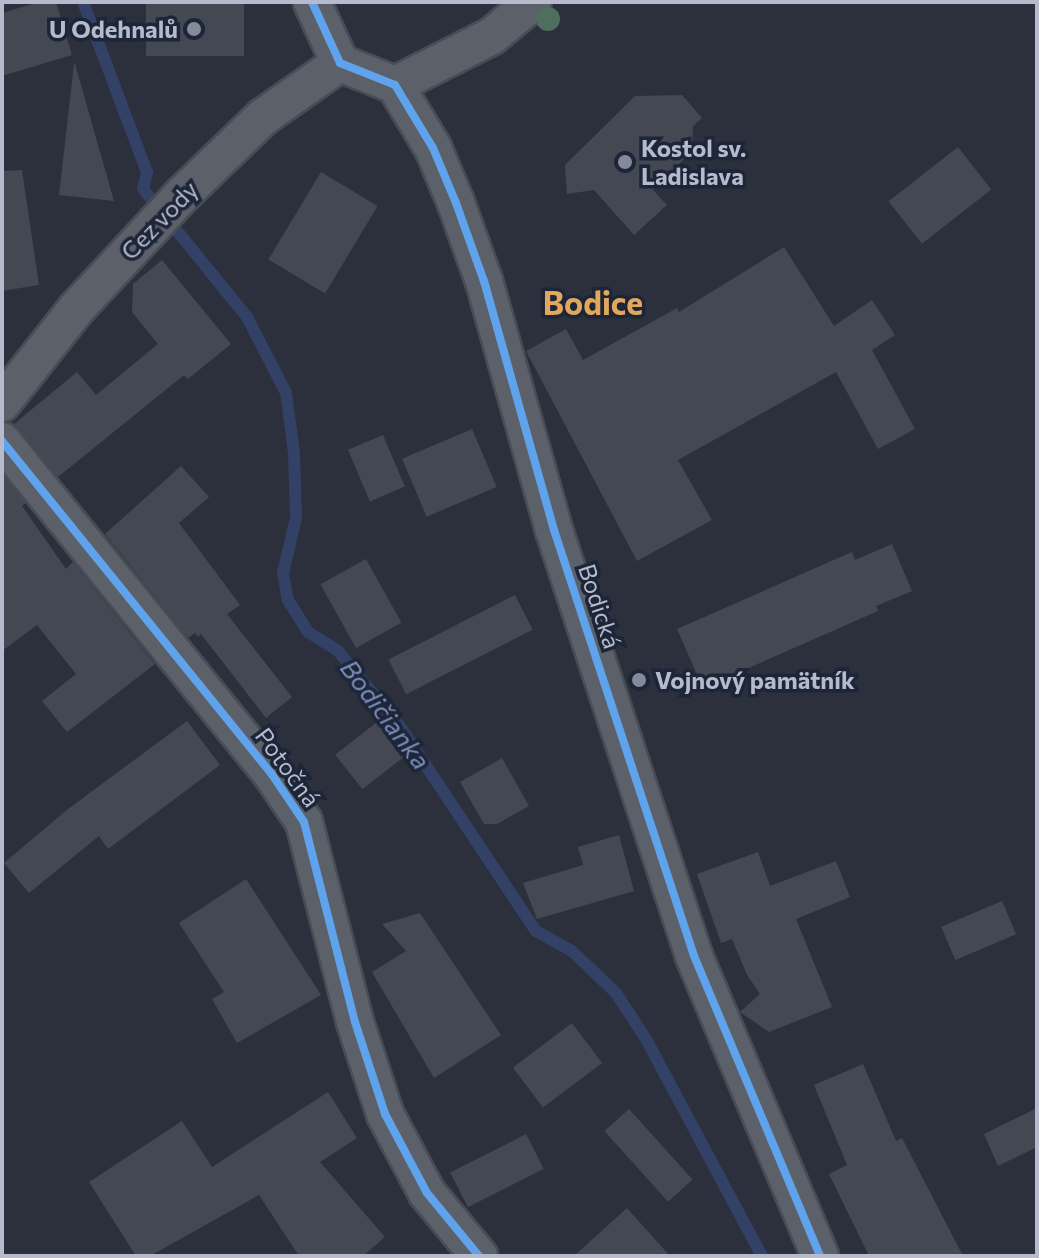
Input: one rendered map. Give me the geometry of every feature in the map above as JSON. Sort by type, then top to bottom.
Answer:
[{"type":"street","points":[[312,2],[340,63],[395,85],[492,36],[533,2]]},
{"type":"street","name":"Cez vody","points":[[2,403],[77,308],[182,195],[263,117],[340,63]]},
{"type":"street","name":"Bodická","points":[[395,85],[433,148],[472,243],[554,530],[694,956],[820,1256]]},
{"type":"street","name":"Potočná","points":[[2,441],[271,773],[304,822],[355,1022],[394,1139],[427,1193],[479,1256]]},
{"type":"building","points":[[39,2],[56,2],[72,55],[2,76],[2,13]]},
{"type":"building","name":"U Odehnalů","points":[[146,2],[244,2],[244,56],[146,56]]},
{"type":"building","points":[[75,64],[114,201],[59,195]]},
{"type":"building","name":"Kostol sv. Ladislava","points":[[682,95],[702,118],[693,126],[692,151],[653,190],[667,205],[634,235],[594,190],[567,194],[565,165],[635,96]]},
{"type":"building","points":[[958,147],[991,190],[922,244],[889,201]]},
{"type":"building","points":[[22,170],[39,285],[2,291],[2,171]]},
{"type":"building","points":[[321,172],[378,206],[325,293],[268,259]]},
{"type":"building","points":[[784,247],[834,326],[872,300],[895,335],[872,350],[915,429],[878,449],[836,372],[678,460],[712,520],[637,561],[526,351],[566,329],[583,360],[677,308],[679,312]]},
{"type":"building","points":[[162,260],[231,344],[188,379],[184,375],[58,477],[14,424],[77,372],[96,395],[158,344],[132,312],[133,284]]},
{"type":"building","points":[[472,429],[497,487],[427,517],[402,459]]},
{"type":"building","points":[[383,435],[405,487],[370,501],[348,450]]},
{"type":"building","points":[[181,466],[209,497],[179,523],[240,605],[227,614],[292,697],[266,718],[201,634],[198,637],[195,633],[188,638],[105,534]]},
{"type":"building","points":[[2,474],[26,503],[22,506],[66,569],[73,562],[155,664],[67,732],[42,701],[76,674],[37,625],[2,651]]},
{"type":"building","points":[[892,544],[912,591],[876,606],[878,611],[703,688],[677,629],[852,552],[855,560]]},
{"type":"building","points":[[366,559],[401,623],[356,648],[321,584]]},
{"type":"building","points":[[515,595],[533,630],[406,694],[388,659]]},
{"type":"building","points":[[187,721],[220,765],[108,849],[99,836],[29,893],[4,863],[68,809]]},
{"type":"building","points":[[377,722],[404,757],[362,789],[335,755]]},
{"type":"building","points":[[502,758],[529,806],[497,824],[484,824],[460,782]]},
{"type":"building","points":[[619,835],[634,891],[537,919],[523,883],[583,865],[578,847]]},
{"type":"building","points":[[758,852],[770,886],[836,861],[850,897],[796,919],[832,1007],[769,1032],[740,1012],[760,994],[747,975],[732,939],[721,943],[697,874]]},
{"type":"building","points":[[246,879],[321,995],[237,1043],[212,999],[224,992],[179,923]]},
{"type":"building","points":[[1002,901],[1016,934],[955,960],[941,927]]},
{"type":"building","points":[[420,913],[501,1035],[434,1078],[372,972],[406,951],[382,924]]},
{"type":"building","points":[[572,1023],[602,1063],[543,1107],[513,1068]]},
{"type":"building","points":[[863,1064],[896,1141],[902,1138],[963,1256],[869,1256],[829,1174],[847,1165],[814,1085]]},
{"type":"building","points":[[328,1092],[357,1138],[320,1162],[385,1237],[363,1256],[299,1256],[259,1195],[150,1256],[136,1256],[89,1182],[182,1121],[212,1167]]},
{"type":"building","points":[[1037,1108],[1037,1147],[998,1166],[984,1134]]},
{"type":"building","points":[[629,1109],[693,1180],[668,1202],[604,1131]]},
{"type":"building","points":[[526,1134],[544,1169],[468,1207],[450,1173]]},
{"type":"building","points":[[627,1208],[670,1256],[574,1256]]},
{"type":"waterway","name":"Bodičianka","points":[[83,2],[147,172],[143,189],[247,317],[286,393],[294,453],[296,518],[283,573],[288,600],[308,632],[338,651],[401,728],[536,931],[572,951],[616,993],[646,1039],[762,1256]]},
{"type":"cycle path","points":[[312,2],[340,63],[395,85],[433,148],[456,203],[484,281],[554,530],[694,956],[820,1256]]},
{"type":"cycle path","points":[[2,441],[271,773],[304,822],[355,1022],[385,1114],[427,1193],[479,1256]]},
{"type":"place","name":"U Odehnalů","points":[[194,29]]},
{"type":"place","name":"Kostol sv. Ladislava","points":[[625,162]]},
{"type":"place","name":"Vojnový pamätník","points":[[639,680]]},
{"type":"district","name":"Bodice","points":[[593,302]]}]
